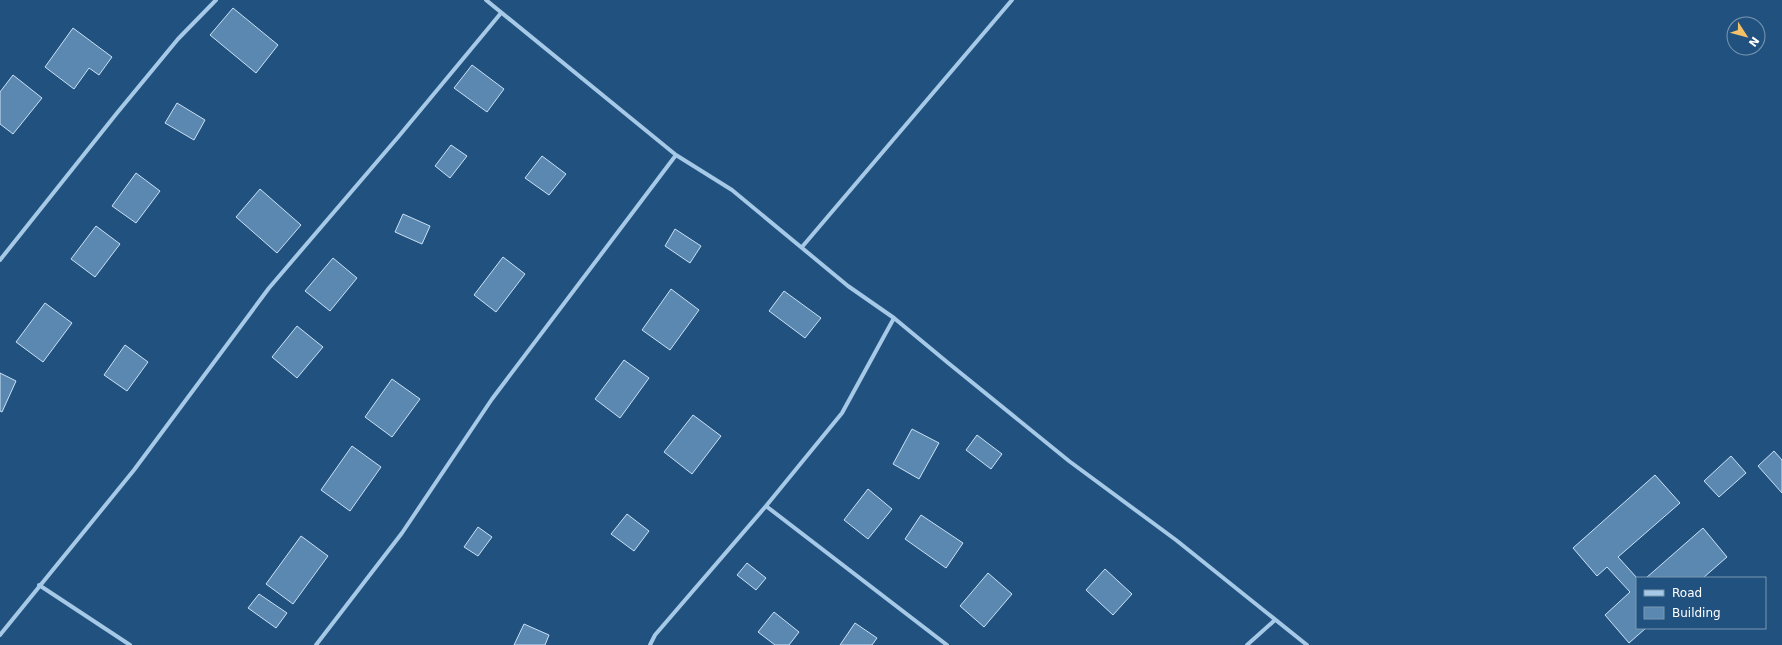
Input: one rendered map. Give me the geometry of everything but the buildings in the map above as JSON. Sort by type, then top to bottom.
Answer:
[{"type":"street","points":[[0,260],[117,112],[178,39],[216,0]]},
{"type":"street","points":[[486,0],[676,155],[732,190],[848,286],[894,318],[1069,461],[1176,540],[1308,645]]},
{"type":"street","points":[[802,247],[1012,0]]},
{"type":"street","points":[[0,635],[39,585],[134,470],[269,288],[399,136],[501,13]]},
{"type":"street","points":[[316,645],[402,533],[492,400],[676,155]]},
{"type":"street","points":[[650,645],[655,635],[766,506],[842,413],[894,318]]},
{"type":"street","points":[[766,506],[947,645]]},
{"type":"street","points":[[39,585],[130,645]]},
{"type":"street","points":[[1247,645],[1275,620]]}]
